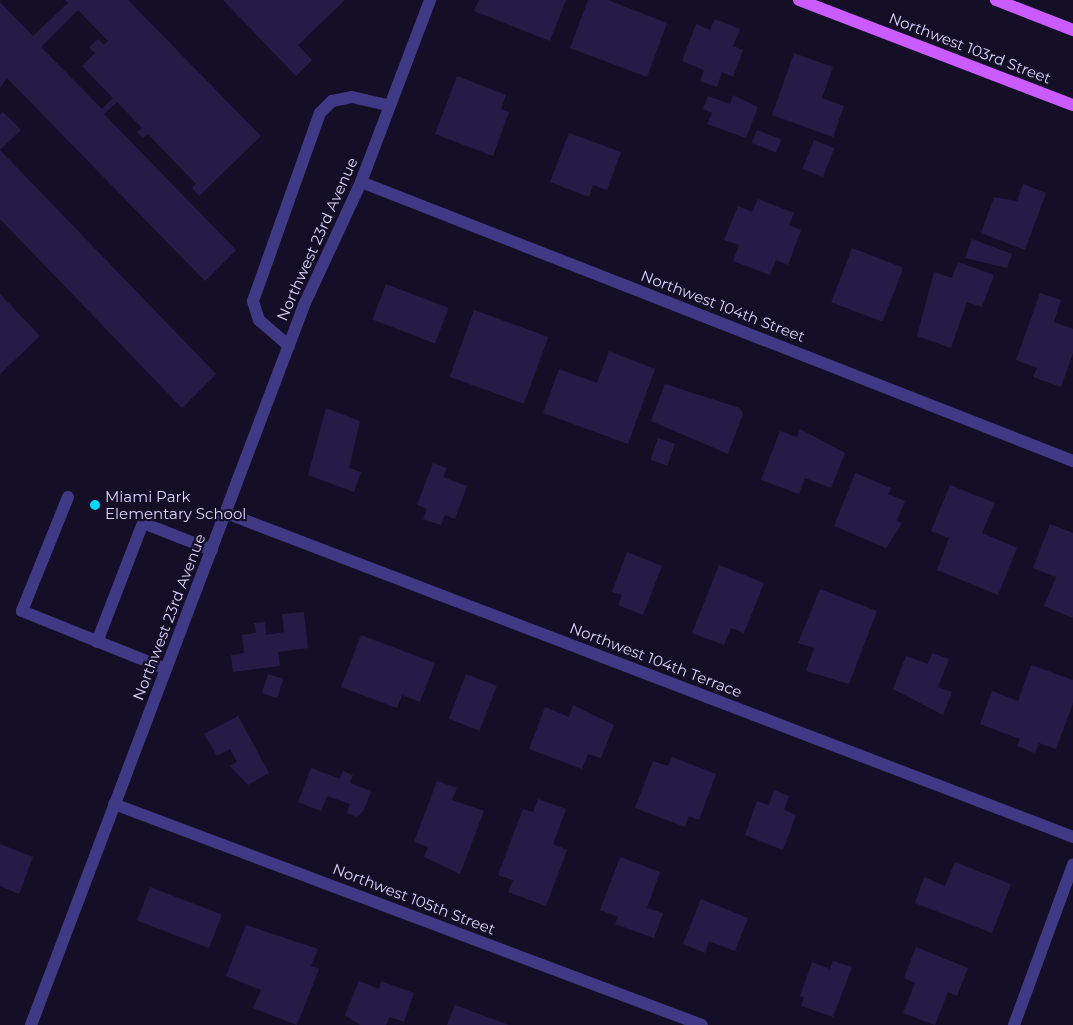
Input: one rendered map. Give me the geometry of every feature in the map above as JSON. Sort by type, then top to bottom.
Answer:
[{"type":"main road","name":"Northwest 103rd Street","points":[[799,0],[1073,105]]},
{"type":"main road","points":[[996,0],[1073,30]]},
{"type":"street","name":"Northwest 23rd Avenue","points":[[31,1025],[289,346],[361,182],[430,0]]},
{"type":"street","points":[[289,346],[259,320],[253,302],[320,113],[332,101],[352,97],[390,106]]},
{"type":"street","name":"Northwest 104th Street","points":[[361,182],[1073,461]]},
{"type":"street","points":[[68,497],[22,612],[166,669]]},
{"type":"street","name":"Northwest 104th Terrace","points":[[226,513],[1073,837]]},
{"type":"street","points":[[97,642],[143,523],[212,550]]},
{"type":"street","name":"Northwest 105th Street","points":[[114,804],[702,1025]]},
{"type":"street","points":[[1014,1025],[1073,865]]},
{"type":"building","points":[[65,0],[128,0],[261,136],[199,196],[192,188],[196,184],[148,134],[143,138],[137,132],[142,128],[117,102],[104,114],[236,250],[205,281],[7,78],[0,88],[0,2],[33,36],[68,3]],"holes":[[[78,10],[108,41],[104,45],[98,39],[89,47],[95,53],[82,66],[113,98],[102,109],[41,47]]]},
{"type":"building","points":[[223,0],[345,0],[298,45],[312,60],[296,76]]},
{"type":"building","points":[[479,0],[566,0],[550,41],[474,11]]},
{"type":"building","points":[[588,0],[608,0],[667,23],[647,77],[570,48]]},
{"type":"building","points":[[715,19],[740,29],[733,46],[743,50],[733,77],[722,72],[717,87],[700,81],[704,70],[682,61],[696,24],[710,30]]},
{"type":"building","points":[[794,53],[833,67],[822,98],[844,106],[833,137],[772,115]]},
{"type":"building","points":[[457,76],[506,95],[501,109],[509,112],[493,156],[435,134]]},
{"type":"building","points":[[733,95],[758,107],[746,138],[707,124],[712,113],[703,109],[708,96],[730,104]]},
{"type":"building","points":[[3,112],[21,130],[0,150],[0,115]]},
{"type":"building","points":[[757,130],[781,139],[776,152],[752,143]]},
{"type":"building","points":[[569,133],[621,152],[607,190],[593,185],[589,197],[550,182]]},
{"type":"building","points":[[814,140],[834,148],[823,177],[802,169]]},
{"type":"building","points":[[0,150],[216,374],[182,408],[0,219]]},
{"type":"building","points":[[1023,184],[1046,193],[1025,250],[981,233],[994,197],[1017,201]]},
{"type":"building","points":[[758,199],[794,213],[789,225],[801,230],[788,265],[776,260],[770,275],[733,261],[739,245],[724,240],[738,206],[752,212]]},
{"type":"building","points":[[972,239],[1012,254],[1007,268],[965,258]]},
{"type":"building","points":[[852,248],[903,268],[883,322],[831,302]]},
{"type":"building","points":[[958,262],[994,275],[982,307],[967,302],[951,348],[917,336],[934,272],[952,278]]},
{"type":"building","points":[[386,284],[449,308],[435,343],[372,319]]},
{"type":"building","points":[[1040,293],[1061,300],[1054,322],[1073,329],[1073,353],[1061,387],[1033,377],[1037,368],[1016,360]]},
{"type":"building","points":[[0,294],[40,336],[0,374]]},
{"type":"building","points":[[474,310],[548,337],[524,404],[450,377]]},
{"type":"building","points":[[609,351],[655,369],[628,444],[543,413],[559,369],[597,383]]},
{"type":"building","points":[[665,384],[740,408],[743,414],[728,454],[651,421]]},
{"type":"building","points":[[326,408],[360,421],[349,468],[361,472],[354,492],[308,475]]},
{"type":"building","points":[[800,429],[845,453],[831,488],[805,478],[799,494],[761,480],[780,431],[797,437]]},
{"type":"building","points":[[658,438],[675,444],[668,466],[651,460]]},
{"type":"building","points":[[433,463],[447,468],[443,477],[467,486],[455,519],[445,515],[441,525],[423,519],[427,509],[417,505]]},
{"type":"building","points":[[855,473],[891,488],[888,494],[905,501],[897,521],[902,523],[886,548],[834,526]]},
{"type":"building","points":[[950,485],[995,503],[982,533],[1017,548],[998,595],[937,570],[949,538],[931,531]]},
{"type":"building","points":[[1050,524],[1073,533],[1073,618],[1044,606],[1056,577],[1033,568]]},
{"type":"building","points":[[627,552],[662,566],[643,615],[618,605],[622,595],[612,592]]},
{"type":"building","points":[[719,565],[764,583],[744,633],[731,628],[724,645],[692,633]]},
{"type":"building","points":[[820,589],[877,611],[849,684],[806,671],[814,648],[798,643]]},
{"type":"building","points":[[304,612],[308,648],[278,652],[280,666],[233,672],[231,655],[244,653],[242,635],[256,633],[254,623],[265,622],[266,635],[284,632],[282,614]]},
{"type":"building","points":[[361,635],[435,663],[420,702],[402,695],[397,708],[341,687]]},
{"type":"building","points":[[932,653],[949,659],[938,687],[952,692],[943,715],[893,689],[906,656],[928,664]]},
{"type":"building","points":[[1031,665],[1073,680],[1073,703],[1056,749],[1039,743],[1035,753],[1017,746],[1020,739],[980,724],[992,691],[1018,701]]},
{"type":"building","points":[[268,674],[283,679],[277,698],[262,693]]},
{"type":"building","points":[[466,674],[497,686],[480,731],[449,719]]},
{"type":"building","points":[[573,705],[614,725],[601,758],[588,754],[582,769],[529,749],[545,707],[569,717]]},
{"type":"building","points":[[238,716],[269,773],[248,785],[230,766],[237,762],[230,749],[217,756],[204,734]]},
{"type":"building","points":[[672,757],[716,774],[699,820],[689,816],[685,827],[635,808],[653,761],[668,766]]},
{"type":"building","points":[[311,768],[340,779],[343,771],[353,775],[350,783],[371,791],[364,810],[357,817],[347,813],[350,804],[327,796],[321,811],[298,802]]},
{"type":"building","points":[[437,781],[457,788],[452,800],[484,811],[460,874],[424,857],[428,847],[414,842]]},
{"type":"building","points":[[774,790],[789,796],[784,810],[796,815],[783,850],[745,835],[757,801],[769,805]]},
{"type":"building","points":[[538,799],[566,809],[553,844],[567,850],[546,906],[508,892],[513,880],[498,875],[523,809],[533,812]]},
{"type":"building","points":[[0,844],[33,857],[19,894],[0,886]]},
{"type":"building","points":[[620,857],[660,872],[647,908],[663,913],[654,938],[615,924],[618,917],[600,910]]},
{"type":"building","points":[[955,862],[1011,884],[992,933],[915,903],[924,877],[945,886]]},
{"type":"building","points":[[150,887],[222,915],[209,948],[137,921]]},
{"type":"building","points":[[701,899],[748,918],[735,951],[709,941],[705,953],[683,944]]},
{"type":"building","points":[[246,925],[318,949],[311,966],[319,969],[297,1025],[253,1008],[261,990],[226,976]]},
{"type":"building","points":[[916,947],[968,968],[957,996],[948,992],[935,1025],[903,1013],[915,983],[904,978]]},
{"type":"building","points":[[833,961],[852,967],[833,1017],[801,1006],[804,997],[800,996],[812,962],[830,969]]},
{"type":"building","points":[[359,981],[379,989],[381,981],[414,993],[404,1022],[390,1017],[386,1025],[360,1025],[345,1015]]},
{"type":"building","points":[[455,1005],[509,1025],[447,1025]]},
{"type":"place","name":"Miami Park Elementary School","points":[[95,505]]}]
